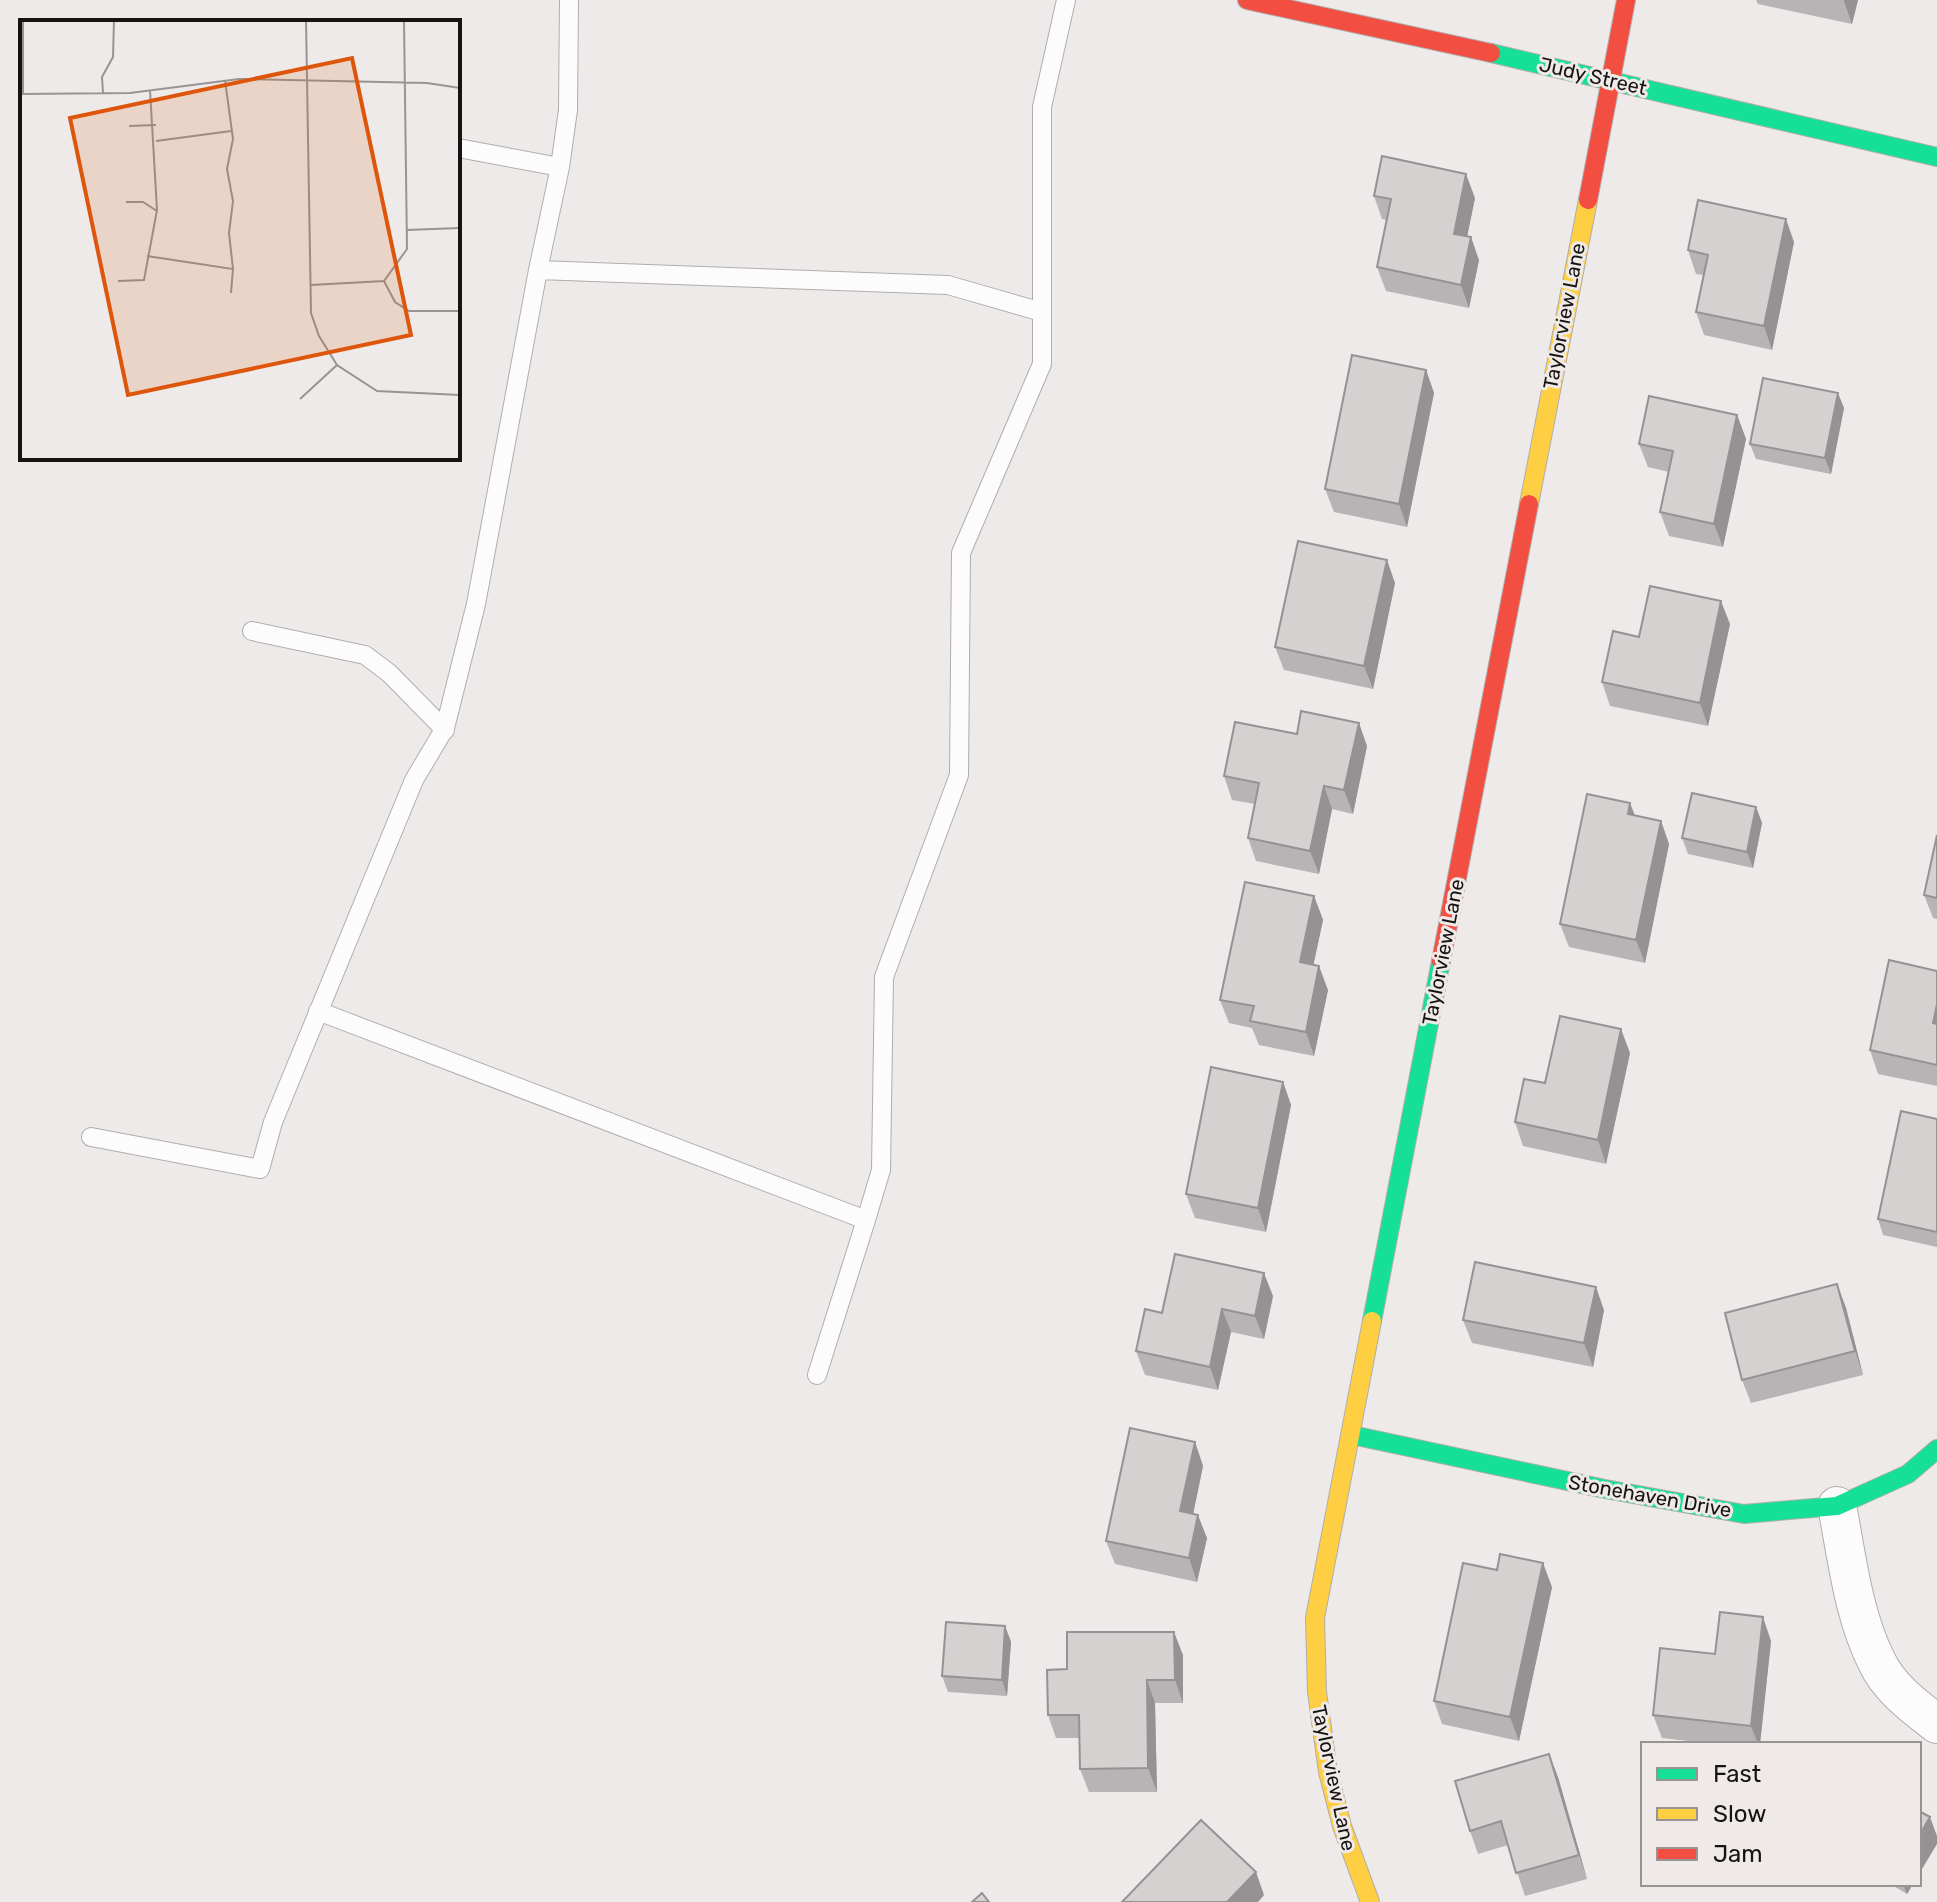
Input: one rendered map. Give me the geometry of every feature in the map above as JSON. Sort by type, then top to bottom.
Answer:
[{"type":"street","name":"Judy Street","points":[[1247,0],[1611,79],[1937,157]]},
{"type":"street","name":"Taylorview Lane","points":[[1370,1902],[1351,1859],[1330,1781],[1317,1694],[1315,1618],[1626,0]]},
{"type":"street","name":"Stonehaven Drive","points":[[1352,1435],[1605,1489],[1744,1514],[1837,1506],[1908,1474],[1937,1449]]},
{"type":"street","points":[[1837,1506],[1860,1617],[1877,1664],[1904,1698],[1937,1724]]},
{"type":"lane","points":[[91,1137],[260,1169],[273,1122],[414,780],[445,730],[476,604],[560,167],[568,110],[569,0]]},
{"type":"lane","points":[[817,1375],[881,1170],[884,977],[959,775],[961,553],[1042,364],[1042,107],[1066,0]]},
{"type":"lane","points":[[460,148],[560,167]]},
{"type":"lane","points":[[538,270],[948,285],[1042,312]]},
{"type":"lane","points":[[252,631],[365,655],[389,673],[445,730]]},
{"type":"lane","points":[[318,1011],[866,1220]]},
{"type":"building","points":[[1382,156],[1466,174],[1454,234],[1471,237],[1461,285],[1377,267],[1391,199],[1374,196]]},
{"type":"building","points":[[1698,200],[1786,219],[1764,326],[1696,312],[1708,255],[1688,250]]},
{"type":"building","points":[[1352,355],[1426,370],[1399,504],[1325,489]]},
{"type":"building","points":[[1763,378],[1838,393],[1825,458],[1750,444]]},
{"type":"building","points":[[1649,396],[1737,415],[1714,524],[1660,512],[1673,451],[1639,444]]},
{"type":"building","points":[[1298,541],[1387,560],[1364,666],[1275,647]]},
{"type":"building","points":[[1650,586],[1721,601],[1700,703],[1602,682],[1613,631],[1639,637]]},
{"type":"building","points":[[1301,711],[1359,723],[1344,790],[1324,786],[1310,851],[1248,838],[1259,783],[1224,776],[1235,722],[1297,734]]},
{"type":"building","points":[[1692,793],[1756,807],[1747,852],[1682,838]]},
{"type":"building","points":[[1587,794],[1630,803],[1628,814],[1661,821],[1636,940],[1560,924]]},
{"type":"building","points":[[1937,835],[1937,898],[1924,895]]},
{"type":"building","points":[[1245,882],[1314,896],[1300,962],[1319,966],[1306,1032],[1250,1021],[1254,1006],[1220,1000]]},
{"type":"building","points":[[1889,960],[1937,971],[1937,1004],[1933,1023],[1937,1024],[1937,1065],[1870,1050]]},
{"type":"building","points":[[1560,1016],[1621,1029],[1598,1140],[1515,1122],[1524,1079],[1545,1083]]},
{"type":"building","points":[[1211,1067],[1283,1082],[1258,1208],[1186,1194]]},
{"type":"building","points":[[1901,1111],[1937,1119],[1937,1232],[1878,1219]]},
{"type":"building","points":[[1175,1254],[1264,1273],[1255,1316],[1222,1309],[1210,1367],[1136,1351],[1145,1309],[1162,1313]]},
{"type":"building","points":[[1475,1262],[1596,1287],[1584,1343],[1463,1320]]},
{"type":"building","points":[[1837,1284],[1855,1351],[1742,1380],[1725,1313]]},
{"type":"building","points":[[1130,1428],[1195,1442],[1180,1511],[1198,1515],[1189,1558],[1106,1541]]},
{"type":"building","points":[[1500,1554],[1543,1563],[1510,1717],[1434,1701],[1463,1563],[1497,1570]]},
{"type":"building","points":[[1720,1612],[1763,1617],[1751,1726],[1653,1715],[1660,1648],[1715,1654]]},
{"type":"building","points":[[946,1622],[1005,1626],[1002,1680],[942,1676]]},
{"type":"building","points":[[1067,1632],[1174,1632],[1175,1680],[1147,1680],[1148,1768],[1080,1769],[1079,1715],[1048,1715],[1047,1670],[1067,1669]]},
{"type":"building","points":[[1549,1754],[1579,1855],[1516,1873],[1501,1821],[1470,1831],[1455,1781]]},
{"type":"building","points":[[1921,1812],[1930,1817],[1921,1833]]},
{"type":"building","points":[[1201,1820],[1256,1872],[1227,1902],[1122,1902]]},
{"type":"building","points":[[982,1893],[989,1902],[972,1902]]},
{"type":"traffic: fast","points":[[1491,53],[1937,157]]},
{"type":"traffic: fast","points":[[1372,1321],[1441,961]]},
{"type":"traffic: fast","points":[[1352,1435],[1605,1489],[1744,1514],[1837,1506],[1908,1474],[1937,1449]]},
{"type":"traffic: slow","points":[[1529,504],[1588,200]]},
{"type":"traffic: slow","points":[[1370,1902],[1342,1826],[1328,1772],[1317,1692],[1315,1618],[1372,1321]]},
{"type":"traffic: jam","points":[[1247,0],[1491,53]]},
{"type":"traffic: jam","points":[[1588,200],[1626,0]]},
{"type":"traffic: jam","points":[[1441,961],[1529,504]]}]
